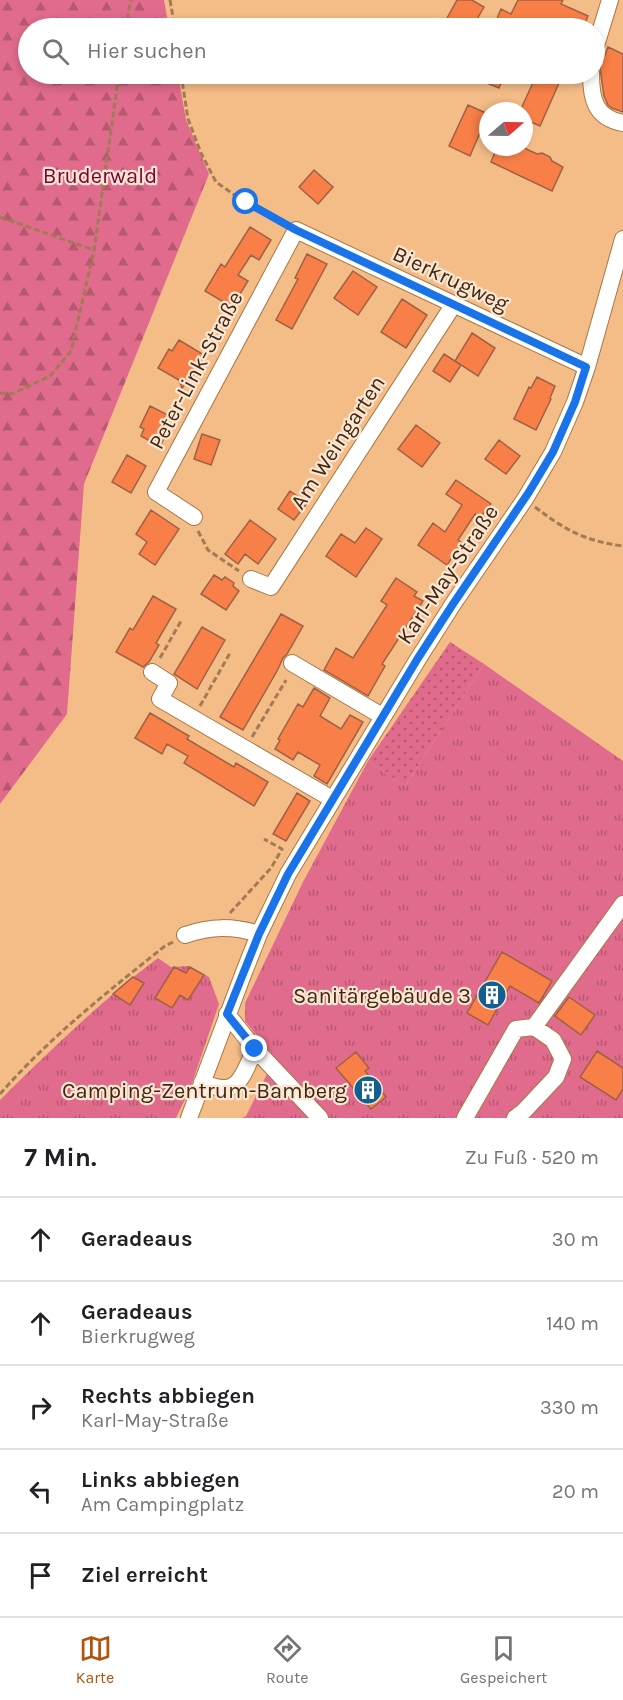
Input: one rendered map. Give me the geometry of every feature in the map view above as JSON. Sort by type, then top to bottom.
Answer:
[{"type":"street","points":[[604,18],[609,0]]},
{"type":"street","points":[[591,84],[594,103],[600,113],[613,121],[623,123]]},
{"type":"street","name":"Bierkrugweg","points":[[296,230],[586,367]]},
{"type":"street","name":"Peter-Link-Straße","points":[[194,517],[156,492],[296,230]]},
{"type":"street","name":"Karl-May-Straße","points":[[189,1118],[259,934],[288,874],[382,716],[453,604],[525,499],[553,452],[575,402],[623,239]]},
{"type":"street","name":"Am Weingarten","points":[[250,579],[271,587],[454,304]]},
{"type":"street","points":[[292,663],[382,716]]},
{"type":"street","points":[[152,672],[169,683],[160,699],[332,800]]},
{"type":"street","points":[[534,1027],[623,904]]},
{"type":"street","points":[[185,935],[224,927],[242,928],[259,934]]},
{"type":"street","points":[[227,1014],[255,1049],[320,1118]]},
{"type":"street","points":[[465,1118],[516,1029],[534,1027],[553,1040],[563,1059],[556,1077],[515,1118]]},
{"type":"street","points":[[202,1082],[218,1089],[232,1088],[240,1080],[255,1049]]},
{"type":"path","points":[[127,18],[131,0]]},
{"type":"path","points":[[171,0],[174,18]]},
{"type":"path","points":[[0,393],[12,394],[51,376],[71,351],[94,250],[118,84]]},
{"type":"path","points":[[183,84],[188,119],[201,153],[216,182],[296,230]]},
{"type":"path","points":[[0,217],[94,250]]},
{"type":"path","points":[[525,499],[573,534],[597,542],[623,546]]},
{"type":"path","points":[[194,517],[198,532],[208,550],[250,579]]},
{"type":"path","points":[[152,672],[181,621]]},
{"type":"path","points":[[193,718],[231,653]]},
{"type":"path","points":[[245,749],[286,680]]},
{"type":"path","points":[[224,927],[228,916],[270,868],[282,849],[264,839]]},
{"type":"path","points":[[0,1094],[65,1029],[104,995],[165,946],[185,935]]},
{"type":"green space","name":"Bruderwald","points":[[0,0],[164,0],[167,18],[18,18],[18,84],[180,84],[186,120],[209,174],[84,484],[67,714],[0,804]]},
{"type":"green space","points":[[450,642],[484,664],[405,786],[368,761]]},
{"type":"green space","points":[[484,664],[623,761],[623,1118],[242,1118],[246,1116],[275,1058],[245,1021],[245,1003],[303,882],[368,761],[405,786]]},
{"type":"green space","points":[[158,958],[171,967],[189,966],[209,977],[219,1004],[190,1089],[176,1118],[0,1118],[0,1100],[83,1020]]},
{"type":"building","points":[[457,0],[472,0],[484,7],[478,18],[447,18]]},
{"type":"building","points":[[518,0],[563,0],[561,4],[588,16],[587,18],[497,18],[501,9],[511,14]]},
{"type":"building","points":[[608,47],[623,54],[623,112],[608,105],[604,96],[602,84],[605,84],[605,55]]},
{"type":"building","points":[[489,84],[501,84],[499,88]]},
{"type":"building","points":[[532,84],[559,84],[540,126],[533,123],[533,102],[524,102]]},
{"type":"building","points":[[468,105],[479,110],[479,135],[470,156],[449,146]]},
{"type":"building","points":[[533,152],[542,153],[563,167],[552,191],[491,162],[493,156],[533,156]]},
{"type":"building","points":[[314,170],[333,187],[318,204],[299,187]]},
{"type":"building","points":[[250,227],[271,240],[259,260],[251,255],[238,275],[248,281],[232,307],[205,291],[221,264],[225,267]]},
{"type":"building","points":[[307,254],[327,264],[292,329],[276,320],[298,279],[295,278]]},
{"type":"building","points":[[353,271],[377,287],[358,315],[334,298]]},
{"type":"building","points":[[402,299],[427,315],[406,348],[381,332]]},
{"type":"building","points":[[472,333],[495,348],[478,376],[455,361]]},
{"type":"building","points":[[179,340],[204,355],[197,371],[182,388],[179,380],[158,368],[169,349],[172,351]]},
{"type":"building","points":[[444,354],[461,365],[450,382],[433,371]]},
{"type":"building","points":[[537,377],[555,386],[536,430],[514,419],[529,387],[531,388]]},
{"type":"building","points":[[150,406],[170,416],[167,424],[170,425],[160,447],[141,436],[144,429],[140,427]]},
{"type":"building","points":[[416,425],[440,443],[422,467],[398,449]]},
{"type":"building","points":[[202,434],[220,440],[211,465],[194,459]]},
{"type":"building","points":[[499,440],[520,456],[506,474],[485,459]]},
{"type":"building","points":[[127,455],[146,466],[131,493],[112,482]]},
{"type":"building","points":[[456,480],[491,504],[480,518],[475,514],[458,540],[462,543],[447,565],[418,545],[433,523],[445,532],[462,505],[446,494]]},
{"type":"building","points":[[290,491],[307,503],[294,520],[278,509]]},
{"type":"building","points":[[151,510],[179,529],[155,565],[139,554],[147,542],[136,534]]},
{"type":"building","points":[[250,520],[276,539],[258,564],[245,554],[238,564],[225,554]]},
{"type":"building","points":[[366,528],[382,539],[356,577],[326,556],[341,534],[355,543]]},
{"type":"building","points":[[214,575],[222,580],[225,577],[234,583],[233,586],[239,591],[226,610],[201,594]]},
{"type":"building","points":[[396,578],[417,592],[414,596],[423,601],[382,664],[385,666],[368,696],[324,670],[336,648],[353,658],[387,605],[381,601]]},
{"type":"building","points":[[153,596],[176,609],[156,643],[159,645],[149,662],[143,667],[116,652],[130,628],[133,630]]},
{"type":"building","points":[[281,614],[303,626],[243,730],[220,717]]},
{"type":"building","points":[[202,627],[225,640],[197,689],[174,674]]},
{"type":"building","points":[[314,688],[330,698],[320,716],[341,729],[350,715],[363,722],[327,784],[314,776],[320,765],[298,752],[293,760],[275,749],[280,740],[278,739],[298,704],[303,707]]},
{"type":"building","points":[[150,713],[189,736],[187,739],[234,767],[236,763],[268,782],[254,806],[184,763],[188,756],[167,744],[162,754],[135,738]]},
{"type":"building","points":[[297,793],[310,801],[286,841],[273,834]]},
{"type":"building","name":"Sanitärgebäude 3","points":[[502,952],[552,981],[539,1003],[510,986],[488,1025],[467,1013]]},
{"type":"building","points":[[174,967],[186,973],[190,967],[204,975],[188,1000],[180,995],[172,1008],[155,998]]},
{"type":"building","points":[[133,977],[144,983],[130,1005],[113,994]]},
{"type":"building","points":[[569,997],[595,1015],[581,1035],[555,1016]]},
{"type":"building","points":[[597,1051],[623,1068],[623,1089],[616,1100],[580,1077]]},
{"type":"building","points":[[356,1052],[369,1068],[365,1071],[386,1097],[371,1109],[336,1068]]},
{"type":"place","name":"Sanitärgebäude 3","points":[[492,995]]},
{"type":"place","name":"Camping-Zentrum-Bamberg","points":[[368,1090]]},
{"type":"route","points":[[246,202],[296,230],[586,367],[575,402],[553,452],[529,492],[418,658],[288,874],[259,934],[227,1014],[255,1049]]}]
